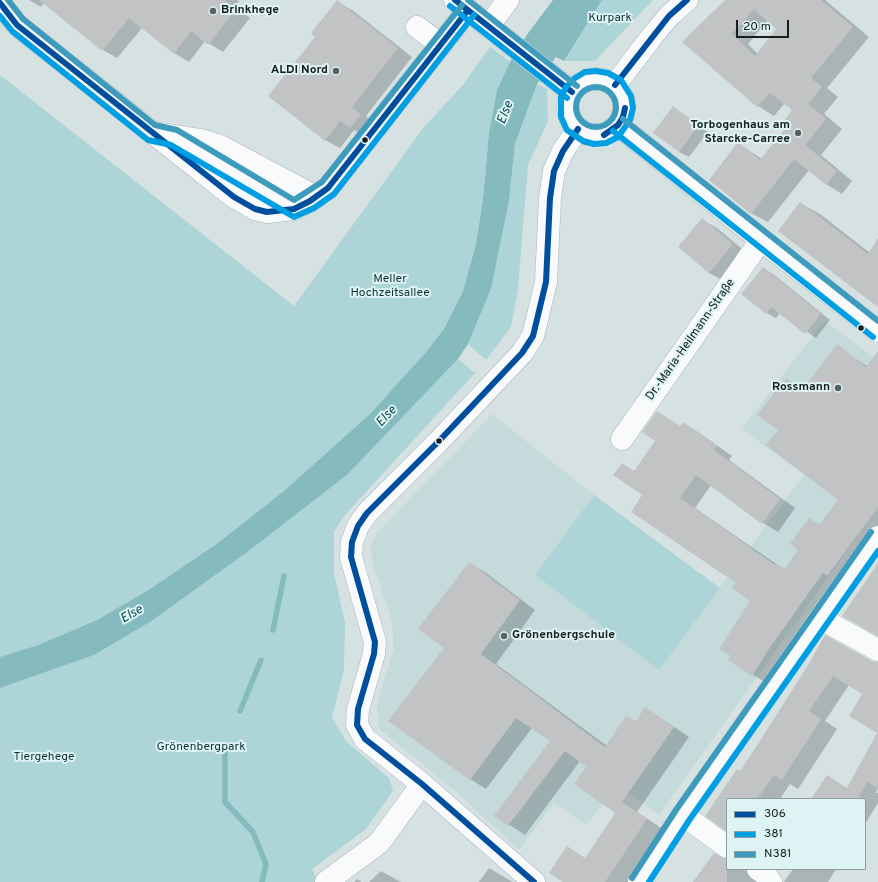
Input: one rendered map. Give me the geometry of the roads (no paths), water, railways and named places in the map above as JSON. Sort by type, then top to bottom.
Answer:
[{"type":"street","points":[[488,27],[508,0]]},
{"type":"street","points":[[615,85],[653,34],[687,0]]},
{"type":"street","points":[[0,3],[16,25],[234,197],[254,209],[267,212],[294,209],[316,197],[328,188],[441,45],[461,5],[572,92]]},
{"type":"street","points":[[418,27],[441,45]]},
{"type":"street","points":[[588,80],[605,80],[615,85],[623,99],[625,108],[618,125],[604,135],[595,136],[578,129],[569,116],[568,107],[572,92],[580,84],[588,80]]},
{"type":"street","points":[[618,125],[760,240],[878,331]]},
{"type":"street","points":[[534,882],[422,784],[365,739],[357,725],[358,709],[374,654],[375,642],[351,557],[352,542],[358,526],[367,513],[439,441],[522,353],[533,336],[546,282],[550,198],[554,171],[562,151],[578,129]]},
{"type":"street","points":[[152,132],[174,137],[201,140],[220,146],[316,197]]},
{"type":"street","points":[[174,137],[294,209]]},
{"type":"street","name":"Dr.-Maria-Heilmann-Straße","points":[[622,439],[760,240]]},
{"type":"street","points":[[639,882],[683,815],[878,537]]},
{"type":"street","points":[[820,618],[878,650]]},
{"type":"street","points":[[326,882],[379,843],[422,784]]},
{"type":"street","points":[[683,815],[726,846]]},
{"type":"street","points":[[759,870],[765,874],[771,882]]},
{"type":"water","name":"Else","points":[[553,0],[602,0],[564,61],[556,57],[537,84],[515,144],[509,201],[491,289],[468,344],[458,359],[347,475],[246,553],[150,622],[94,655],[0,688],[0,657],[38,645],[97,620],[150,589],[218,543],[285,490],[370,414],[426,352],[444,329],[463,291],[476,244],[483,199],[489,133],[497,90],[510,62],[526,36]]},
{"type":"waterway","points":[[273,630],[284,576]]},
{"type":"waterway","points":[[240,711],[261,660]]},
{"type":"waterway","points":[[225,747],[225,802],[253,832],[266,864],[262,882]]},
{"type":"place","name":"Brinkhege","points":[[213,11]]},
{"type":"place","name":"ALDI Nord","points":[[336,71]]},
{"type":"place","name":"Torbogenhaus am Starcke-Carree","points":[[798,133]]},
{"type":"place","name":"Rossmann","points":[[838,388]]},
{"type":"place","name":"Grönenbergschule","points":[[504,636]]},
{"type":"park label","name":"Kurpark","points":[[610,19]]},
{"type":"park label","name":"Meller Hochzeitsallee","points":[[390,287]]},
{"type":"park label","name":"Grönenbergpark","points":[[201,748]]},
{"type":"park label","name":"Tiergehege","points":[[44,758]]}]
